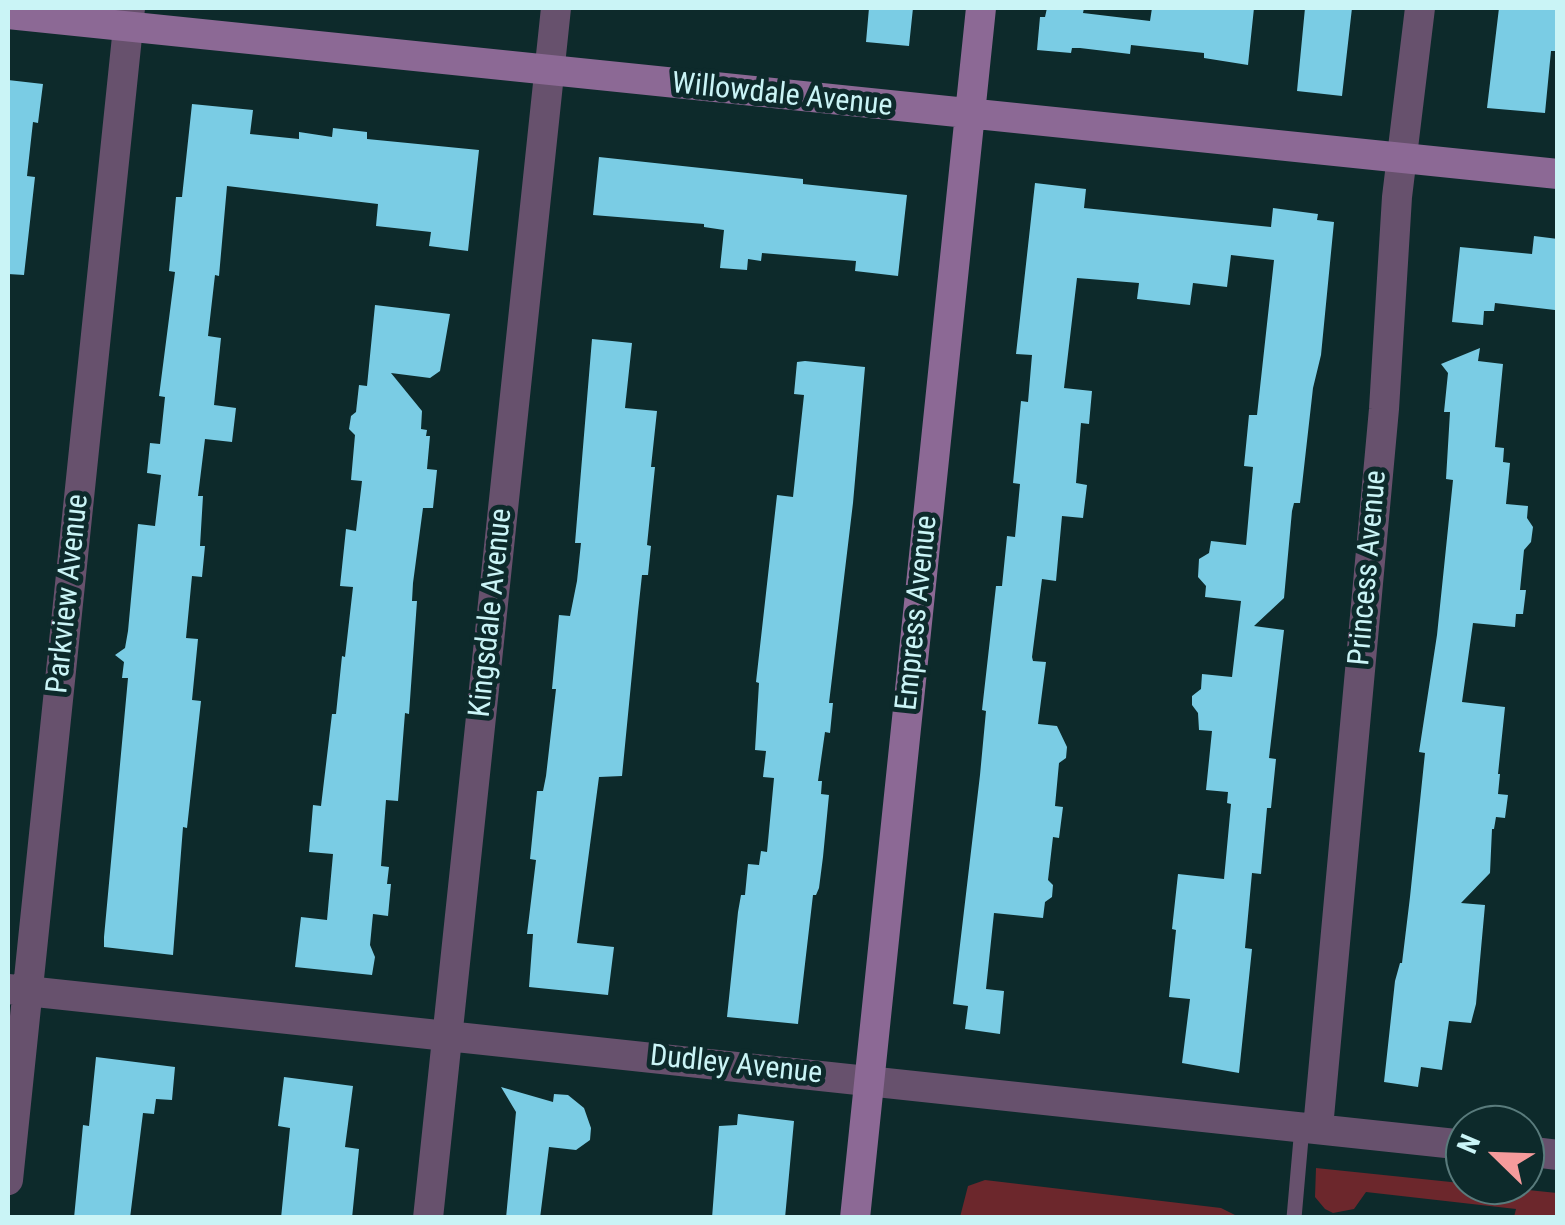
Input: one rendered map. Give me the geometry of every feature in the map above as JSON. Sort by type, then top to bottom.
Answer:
[{"type":"street","name":"Kingsdale Avenue","points":[[428,1218],[556,8]]},
{"type":"street","name":"Empress Avenue","points":[[854,1218],[980,8]]},
{"type":"street","name":"Princess Avenue","points":[[1310,1128],[1384,409],[1397,197],[1420,8]]},
{"type":"street","name":"Willowdale Avenue","points":[[8,14],[129,17],[549,71],[1558,174]]},
{"type":"street","name":"Parkview Avenue","points":[[8,1180],[18,990],[129,17]]},
{"type":"street","name":"Dudley Avenue","points":[[18,990],[1445,1143]]},
{"type":"lane","points":[[1294,1218],[1310,1128]]},
{"type":"shaded area","points":[[1316,1168],[1445,1181],[1445,1201],[1366,1192],[1354,1209],[1333,1213],[1315,1197]]},
{"type":"shaded area","points":[[985,1180],[1221,1208],[1239,1217],[960,1217],[968,1186]]},
{"type":"shaded area","points":[[1545,1192],[1557,1193],[1557,1217],[1514,1217],[1516,1209],[1481,1205],[1545,1205]]},
{"type":"building","points":[[869,8],[913,8],[909,46],[866,42]]},
{"type":"building","points":[[1047,8],[1084,8],[1083,13],[1150,21],[1152,8],[1254,8],[1248,65],[1204,58],[1204,53],[1131,45],[1130,54],[1080,48],[1072,48],[1071,53],[1037,50],[1040,17],[1045,17]]},
{"type":"building","points":[[1305,8],[1352,8],[1342,96],[1297,91]]},
{"type":"building","points":[[1499,8],[1558,8],[1545,113],[1487,108]]},
{"type":"building","points":[[8,80],[43,84],[38,123],[33,122],[27,176],[35,177],[24,275],[8,274]]},
{"type":"building","points":[[192,104],[253,110],[250,134],[299,139],[299,132],[332,137],[333,128],[367,132],[367,139],[479,150],[468,251],[429,246],[431,232],[376,226],[378,204],[227,186],[219,276],[215,275],[208,336],[221,338],[214,405],[236,408],[232,442],[205,439],[198,496],[203,496],[200,546],[205,546],[202,577],[192,576],[186,638],[198,639],[192,700],[201,701],[187,828],[183,827],[173,955],[104,947],[104,937],[128,678],[122,678],[124,662],[115,655],[125,648],[128,631],[138,524],[155,526],[161,475],[147,473],[150,443],[160,444],[165,397],[159,396],[175,272],[169,271],[176,197],[182,197]]},
{"type":"building","points":[[599,157],[803,179],[803,184],[907,195],[898,276],[855,271],[856,261],[762,253],[761,261],[748,259],[747,270],[720,268],[724,230],[704,224],[593,215]]},
{"type":"building","points":[[1035,183],[1086,189],[1084,208],[1271,227],[1273,208],[1318,214],[1317,220],[1334,222],[1321,355],[1313,388],[1300,503],[1294,503],[1292,511],[1284,598],[1254,626],[1284,630],[1269,758],[1276,759],[1271,808],[1267,808],[1261,874],[1252,873],[1245,948],[1252,949],[1239,1073],[1182,1063],[1190,999],[1169,997],[1178,874],[1224,879],[1231,804],[1227,803],[1228,792],[1206,790],[1212,731],[1199,730],[1192,696],[1201,689],[1202,674],[1232,677],[1241,601],[1205,597],[1206,586],[1198,577],[1199,559],[1209,553],[1211,541],[1246,545],[1253,467],[1244,466],[1249,415],[1257,415],[1274,260],[1231,255],[1227,287],[1193,283],[1190,305],[1137,299],[1139,283],[1077,278],[1064,388],[1092,391],[1089,424],[1081,423],[1076,483],[1087,485],[1083,518],[1062,516],[1056,581],[1042,579],[1032,657],[1033,661],[1046,662],[1038,724],[1057,726],[1067,747],[1066,758],[1059,763],[1055,806],[1063,807],[1059,838],[1053,837],[1048,880],[1053,885],[1052,897],[1045,902],[1043,918],[994,913],[986,989],[1004,991],[1000,1034],[965,1029],[968,1006],[953,1004],[980,775],[986,711],[982,710],[996,586],[1002,586],[1007,536],[1015,537],[1020,484],[1013,483],[1021,401],[1028,402],[1032,355],[1016,354]]},
{"type":"building","points":[[1534,236],[1558,239],[1555,310],[1495,303],[1494,311],[1484,311],[1483,325],[1452,322],[1460,247],[1532,254]]},
{"type":"building","points":[[375,305],[450,314],[440,371],[430,378],[391,373],[422,411],[421,429],[430,436],[427,469],[437,470],[433,508],[423,508],[413,583],[412,601],[417,601],[409,714],[405,713],[398,801],[386,800],[381,866],[389,867],[388,916],[373,914],[372,975],[295,967],[301,917],[327,920],[333,854],[309,852],[313,805],[321,806],[332,714],[336,714],[342,656],[345,657],[353,587],[340,586],[346,529],[356,531],[362,481],[351,480],[355,435],[349,429],[351,416],[356,412],[359,385],[367,386]]},
{"type":"building","points":[[592,339],[632,343],[625,408],[657,411],[647,545],[651,546],[648,575],[642,575],[622,776],[599,777],[577,943],[614,947],[608,995],[529,987],[533,934],[527,934],[536,860],[530,859],[537,791],[543,791],[546,776],[559,615],[570,616],[577,581],[581,543],[575,543]]},
{"type":"building","points":[[1480,348],[1478,361],[1503,364],[1495,447],[1504,448],[1503,462],[1510,463],[1506,504],[1528,506],[1527,518],[1533,527],[1531,542],[1524,550],[1520,590],[1526,590],[1523,614],[1516,614],[1515,627],[1473,623],[1462,702],[1505,707],[1498,794],[1508,795],[1505,818],[1496,817],[1492,829],[1490,873],[1461,903],[1485,905],[1476,1004],[1471,1023],[1449,1021],[1442,1070],[1421,1067],[1418,1087],[1384,1082],[1395,981],[1402,963],[1410,897],[1425,753],[1419,752],[1437,635],[1453,480],[1446,479],[1450,412],[1444,412],[1448,373],[1441,364]]},
{"type":"building","points":[[797,362],[865,367],[829,703],[833,703],[830,733],[825,732],[818,781],[822,781],[821,794],[829,795],[823,857],[819,888],[813,895],[798,1024],[727,1017],[738,912],[741,895],[745,895],[748,864],[759,865],[761,851],[767,852],[774,778],[763,777],[766,751],[755,750],[759,683],[756,682],[777,495],[793,497],[804,395],[794,394]]},
{"type":"building","points":[[96,1057],[175,1067],[172,1100],[156,1099],[154,1114],[143,1113],[130,1218],[74,1218],[83,1125],[89,1126]]},
{"type":"building","points":[[284,1077],[353,1086],[345,1147],[359,1149],[352,1218],[281,1218],[290,1128],[278,1126]]},
{"type":"building","points":[[501,1087],[553,1102],[554,1094],[568,1095],[584,1108],[591,1128],[590,1140],[576,1150],[549,1147],[540,1218],[506,1218],[516,1112]]},
{"type":"building","points":[[738,1114],[794,1121],[785,1218],[712,1218],[719,1126],[737,1125]]}]
